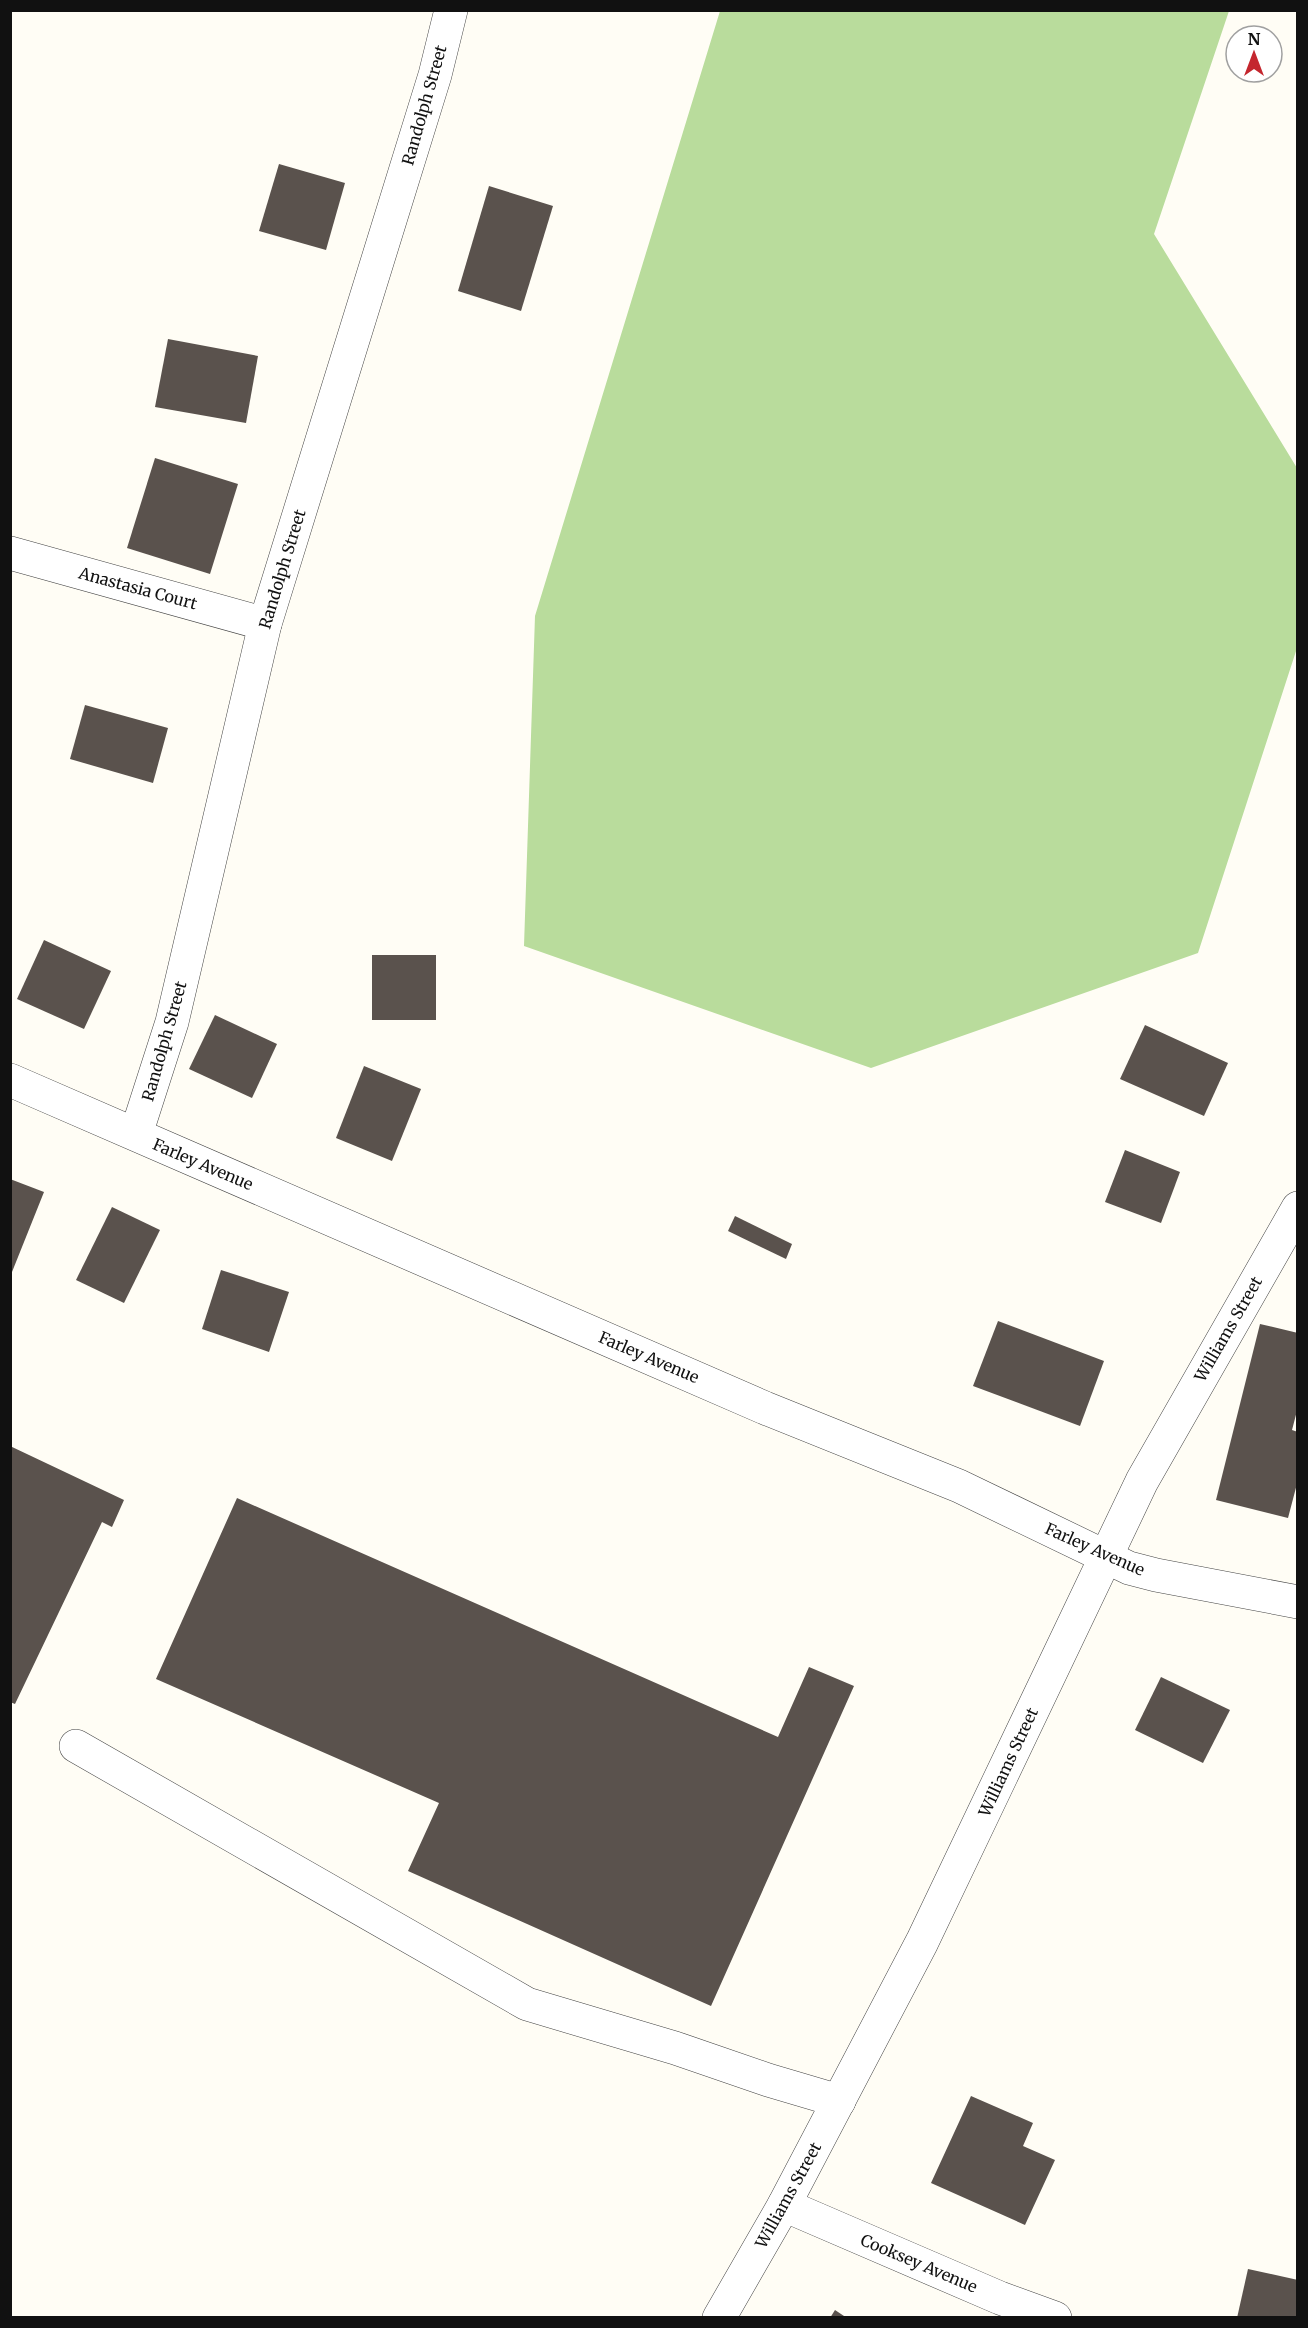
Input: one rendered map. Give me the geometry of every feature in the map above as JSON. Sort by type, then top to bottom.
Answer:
[{"type":"street","name":"Randolph Street","points":[[136,1134],[172,1022],[265,624],[431,86],[451,10]]},
{"type":"street","name":"Anastasia Court","points":[[10,553],[265,624]]},
{"type":"street","name":"Farley Avenue","points":[[10,1080],[765,1408],[959,1486],[1130,1568],[1298,1602]]},
{"type":"street","name":"Williams Street","points":[[720,2318],[784,2205],[922,1942],[1104,1556],[1142,1481],[1298,1208]]},
{"type":"street","points":[[76,1746],[527,2004],[675,2048],[768,2080],[839,2101]]},
{"type":"street","name":"Cooksey Avenue","points":[[784,2205],[1000,2298],[1055,2318]]},
{"type":"green space","points":[[720,11],[1229,11],[1154,234],[1297,468],[1297,648],[1198,953],[871,1068],[524,946],[535,616]]},
{"type":"building","points":[[279,164],[345,183],[326,250],[259,231]]},
{"type":"building","points":[[489,186],[553,206],[521,311],[458,291]]},
{"type":"building","points":[[168,339],[258,356],[246,423],[155,407]]},
{"type":"building","points":[[155,458],[238,484],[210,574],[127,548]]},
{"type":"building","points":[[85,705],[168,728],[153,783],[70,759]]},
{"type":"building","points":[[44,940],[111,971],[84,1029],[17,999]]},
{"type":"building","points":[[372,955],[436,955],[436,1020],[372,1020]]},
{"type":"building","points":[[215,1015],[277,1044],[252,1098],[189,1069]]},
{"type":"building","points":[[1145,1025],[1228,1063],[1204,1116],[1120,1079]]},
{"type":"building","points":[[364,1066],[421,1089],[392,1161],[336,1138]]},
{"type":"building","points":[[1125,1150],[1180,1172],[1161,1223],[1105,1202]]},
{"type":"building","points":[[10,1179],[44,1192],[12,1272],[10,1271]]},
{"type":"building","points":[[112,1207],[160,1230],[124,1303],[76,1280]]},
{"type":"building","points":[[735,1216],[792,1244],[786,1259],[728,1231]]},
{"type":"building","points":[[221,1270],[289,1292],[269,1352],[202,1329]]},
{"type":"building","points":[[998,1321],[1104,1361],[1080,1426],[973,1386]]},
{"type":"building","points":[[1260,1324],[1298,1333],[1298,1407],[1292,1430],[1298,1432],[1298,1480],[1288,1518],[1216,1500]]},
{"type":"building","points":[[10,1446],[124,1500],[112,1527],[102,1522],[15,1704],[10,1702]]},
{"type":"building","points":[[237,1498],[778,1737],[809,1667],[854,1686],[711,2006],[408,1871],[439,1803],[156,1679]]},
{"type":"building","points":[[1161,1677],[1230,1710],[1203,1763],[1135,1730]]},
{"type":"building","points":[[971,2096],[1033,2123],[1023,2146],[1055,2160],[1025,2225],[931,2183]]},
{"type":"building","points":[[1248,2269],[1298,2280],[1298,2318],[1237,2318]]},
{"type":"building","points":[[835,2310],[847,2318],[830,2318]]}]
